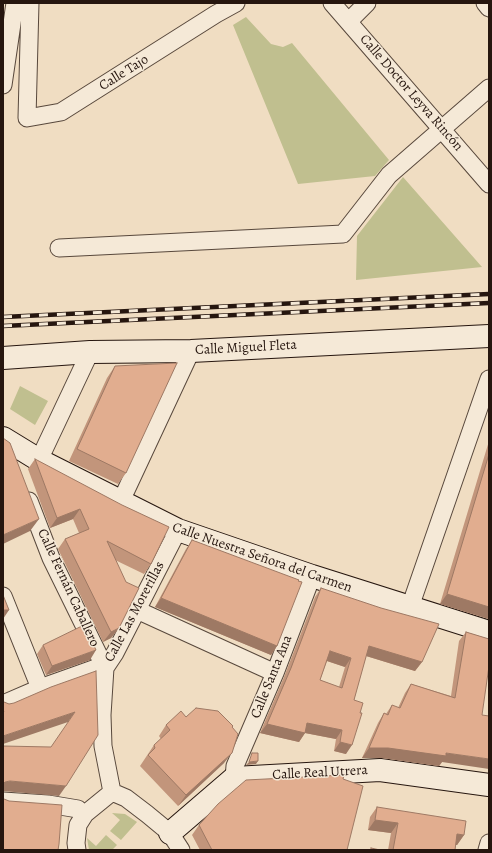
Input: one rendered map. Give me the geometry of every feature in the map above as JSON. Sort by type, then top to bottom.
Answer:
[{"type":"street","points":[[3,85],[15,3]]},
{"type":"street","name":"Calle Tajo","points":[[30,3],[27,118],[61,112],[222,8],[236,3]]},
{"type":"street","name":"Calle Doctor Leyva Rincón","points":[[332,3],[489,184]]},
{"type":"street","points":[[349,22],[367,3]]},
{"type":"street","points":[[485,3],[489,8]]},
{"type":"street","points":[[59,248],[343,234],[389,175],[489,88]]},
{"type":"street","name":"Calle Miguel Fleta","points":[[3,358],[90,352],[191,351],[489,336]]},
{"type":"street","points":[[121,502],[191,351]]},
{"type":"street","points":[[39,460],[90,352]]},
{"type":"street","points":[[410,607],[489,379]]},
{"type":"street","points":[[5,439],[14,462]]},
{"type":"street","name":"Calle Nuestra Señora del Carmen","points":[[5,439],[39,460],[178,530],[312,576],[489,632]]},
{"type":"street","name":"Calle Fernán Caballero","points":[[23,484],[51,558],[105,668]]},
{"type":"street","name":"Calle Las Morerillas","points":[[112,792],[103,746],[102,715],[105,668],[115,653],[178,530]]},
{"type":"street","name":"Calle Santa Ana","points":[[234,778],[234,766],[274,673],[312,576]]},
{"type":"street","points":[[3,596],[40,688]]},
{"type":"street","points":[[137,610],[274,673]]},
{"type":"street","points":[[3,704],[40,688],[96,668],[105,668]]},
{"type":"street","name":"Calle Real Utrera","points":[[234,778],[380,770],[489,785]]},
{"type":"street","points":[[77,850],[76,843],[78,825],[85,814],[112,792],[126,798],[175,841],[234,778]]},
{"type":"street","points":[[3,801],[48,804],[78,809]]},
{"type":"street","points":[[487,850],[489,843]]},
{"type":"shaded area","points":[[246,17],[271,44],[283,47],[292,43],[389,160],[375,176],[298,184],[233,25]]},
{"type":"shaded area","points":[[403,177],[482,267],[356,280],[357,236]]},
{"type":"shaded area","points":[[20,386],[48,401],[35,425],[10,409]]},
{"type":"shaded area","points":[[112,813],[125,814],[137,822],[121,840],[110,831],[120,820]]},
{"type":"shaded area","points":[[106,835],[117,845],[112,850],[89,850],[87,838],[96,846]]},
{"type":"building","points":[[177,363],[126,473],[77,449],[115,366]]},
{"type":"building","points":[[3,438],[10,443],[39,519],[3,535]]},
{"type":"building","points":[[489,454],[489,607],[447,594]]},
{"type":"building","points":[[35,459],[122,505],[169,527],[151,564],[107,541],[126,582],[139,588],[119,628],[111,632],[65,539],[89,529],[80,509],[57,518]]},
{"type":"building","points":[[192,540],[302,582],[277,646],[161,598]]},
{"type":"building","points":[[321,588],[381,608],[439,624],[422,662],[369,646],[354,700],[363,703],[360,713],[362,713],[352,745],[340,742],[342,730],[307,723],[305,733],[267,724],[291,668]],"holes":[[[330,651],[351,658],[342,688],[320,680]]]},
{"type":"building","points":[[3,595],[9,610],[3,610]]},
{"type":"building","points":[[84,625],[96,650],[52,666],[43,645]]},
{"type":"building","points":[[466,632],[489,639],[489,666],[482,715],[489,716],[489,759],[446,753],[446,756],[388,748],[369,748],[384,713],[388,715],[392,705],[400,708],[411,684],[455,698]]},
{"type":"building","points":[[96,671],[98,735],[66,786],[10,781],[3,784],[3,746],[51,747],[75,712],[3,736],[3,703],[14,703],[51,687]]},
{"type":"building","points":[[196,708],[218,711],[233,726],[232,727],[238,734],[232,753],[186,795],[148,755],[155,748],[154,745],[170,730],[166,725],[181,711],[186,717]]},
{"type":"building","points":[[252,753],[258,753],[258,761],[249,762]]},
{"type":"building","points":[[344,775],[343,779],[363,786],[347,850],[212,850],[199,825],[218,804],[246,780]]},
{"type":"building","points":[[3,798],[9,801],[62,805],[58,850],[3,850]]},
{"type":"building","points":[[377,807],[466,821],[464,835],[457,834],[455,850],[393,850],[398,823],[375,820]]},
{"type":"railway","points":[[3,317],[489,294]]},
{"type":"railway","points":[[3,326],[489,303]]}]
